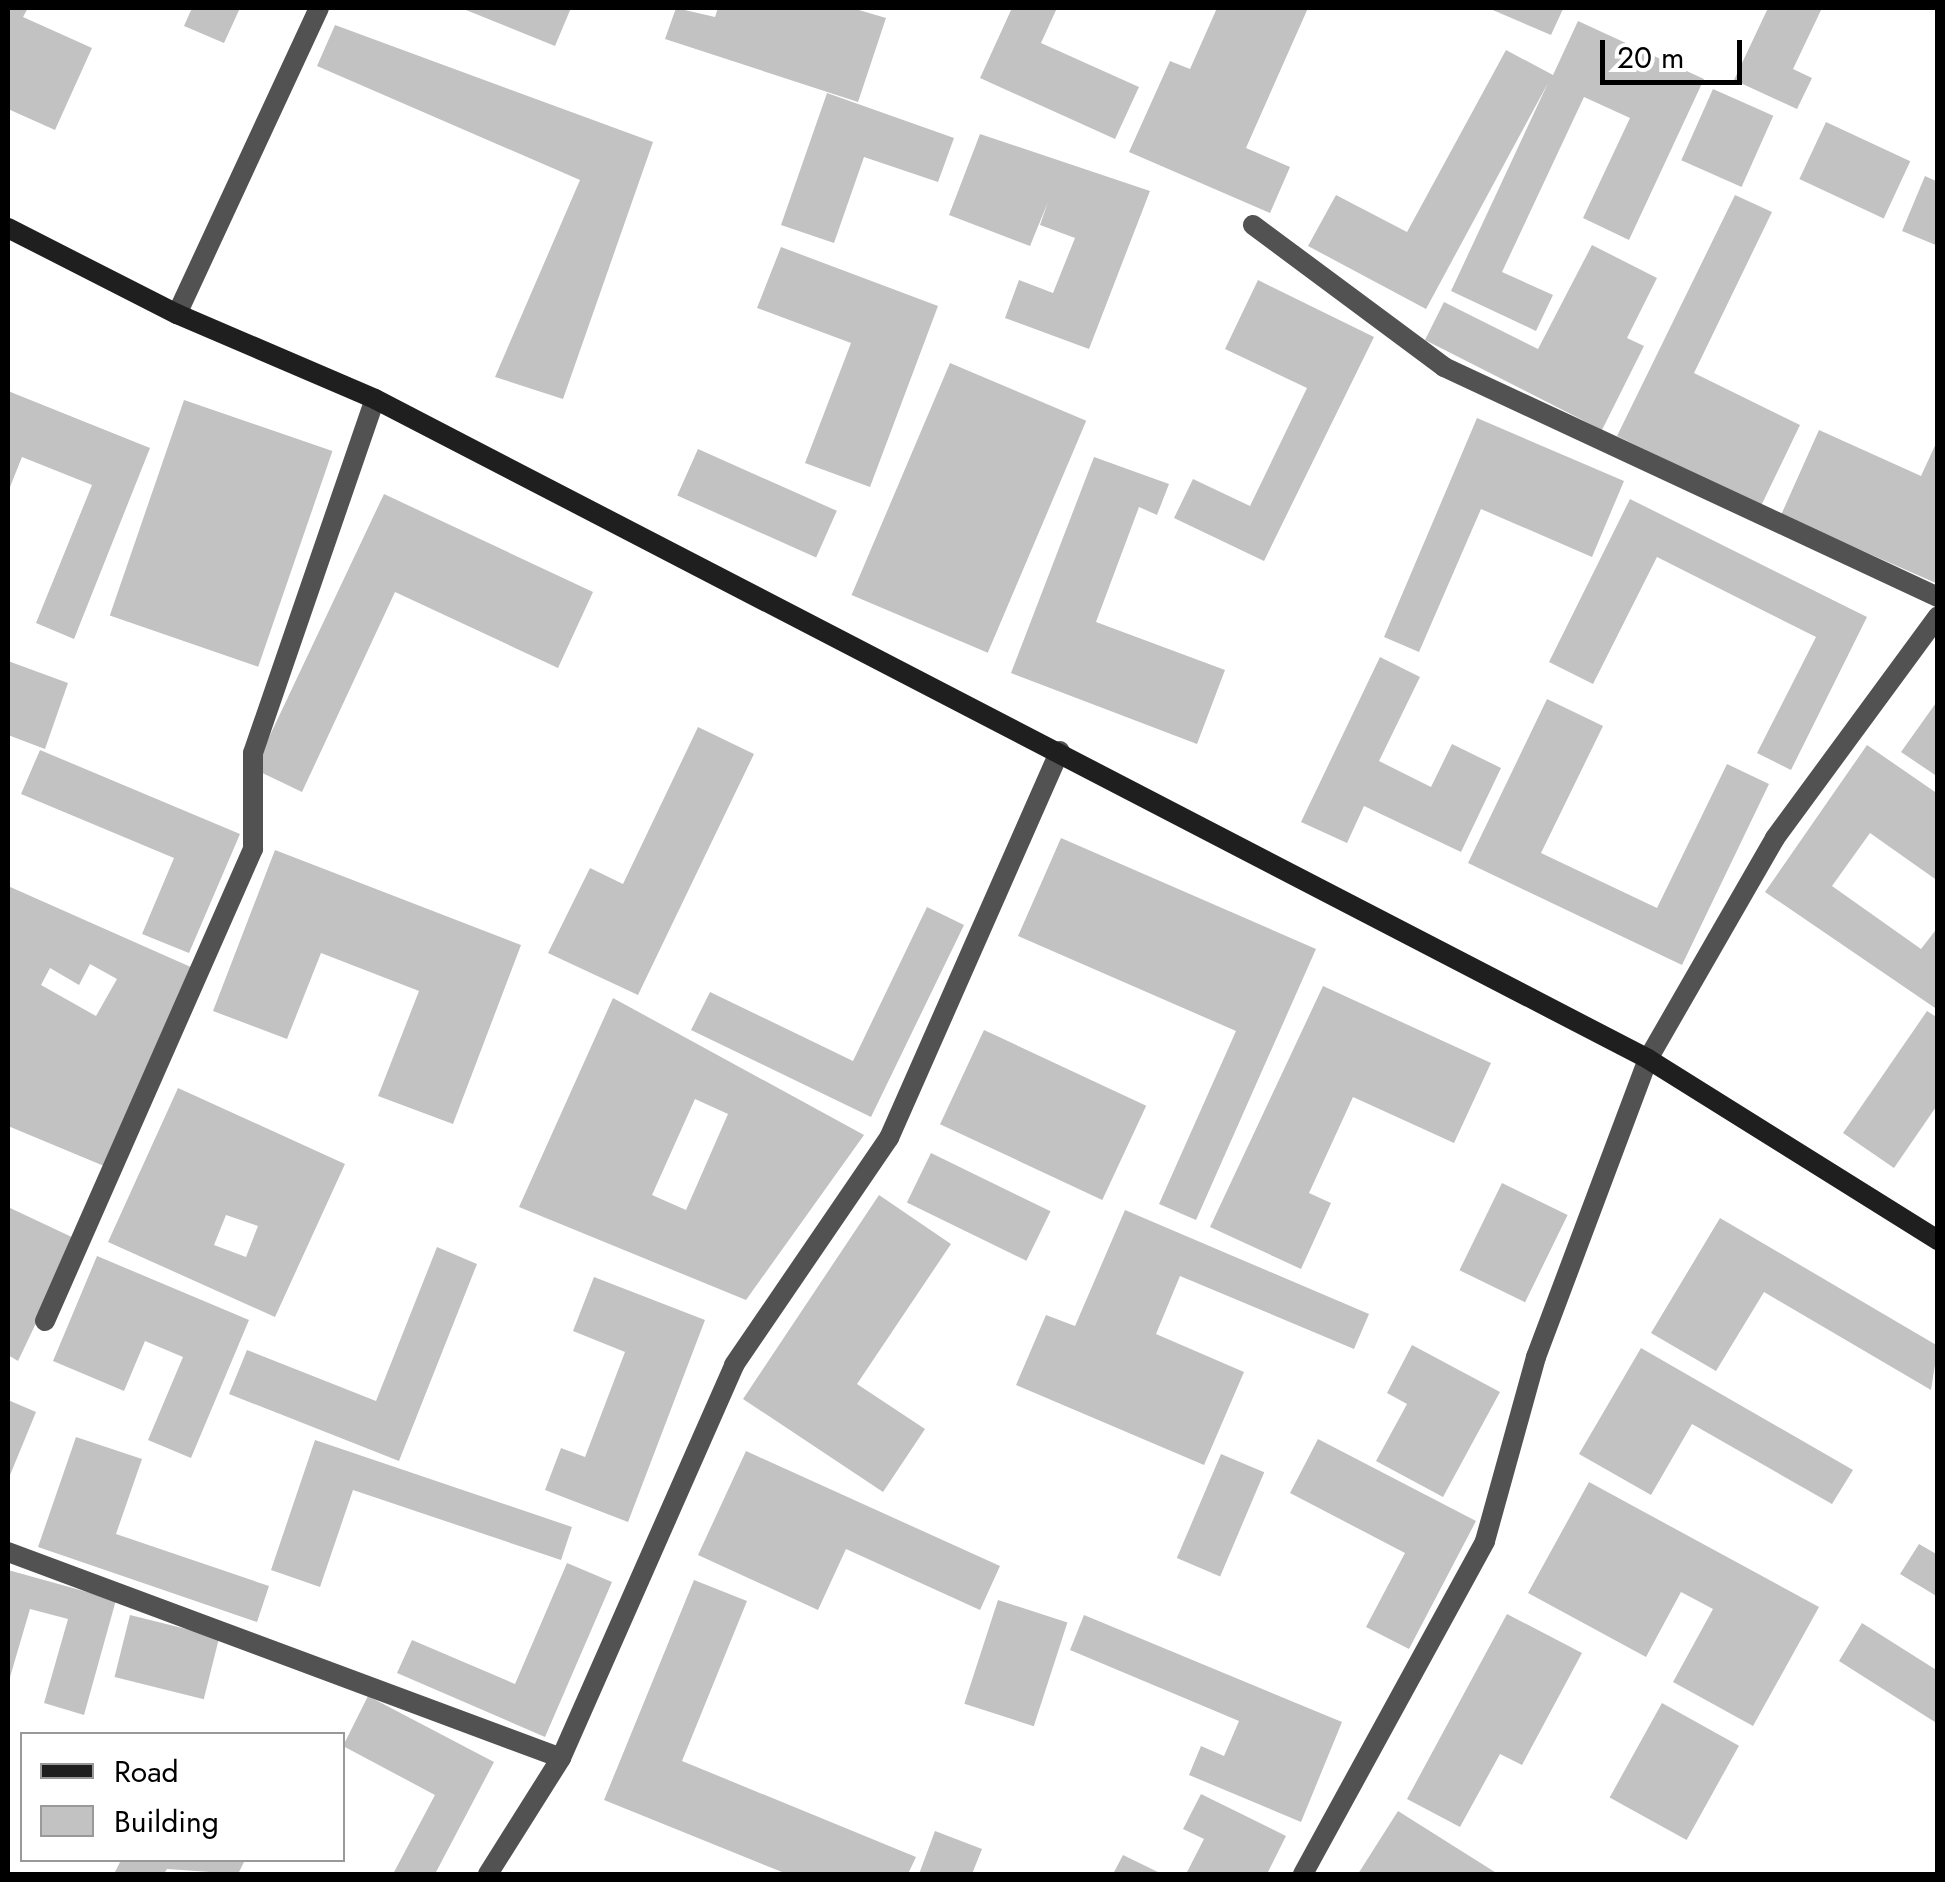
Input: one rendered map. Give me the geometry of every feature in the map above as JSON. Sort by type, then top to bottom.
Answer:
[{"type":"main road","points":[[8,228],[178,314],[375,399],[1648,1059],[1938,1240]]},
{"type":"street","points":[[178,314],[319,8]]},
{"type":"street","points":[[1253,225],[1444,367],[1938,597]]},
{"type":"street","points":[[46,1321],[253,850],[253,754],[375,399]]},
{"type":"street","points":[[1304,1874],[1486,1541],[1536,1356],[1648,1059],[1775,838],[1938,616]]},
{"type":"street","points":[[488,1874],[561,1758],[734,1365],[888,1138],[1060,751]]},
{"type":"street","points":[[8,1552],[561,1758]]},
{"type":"building","points":[[8,8],[28,8],[23,17],[92,48],[55,130],[8,109]]},
{"type":"building","points":[[192,8],[240,8],[224,43],[184,26]]},
{"type":"building","points":[[461,8],[571,8],[555,46]]},
{"type":"building","points":[[676,8],[715,17],[718,8],[852,8],[886,18],[858,102],[665,39]]},
{"type":"building","points":[[1012,8],[1057,8],[1041,43],[1139,87],[1115,139],[980,78]]},
{"type":"building","points":[[1217,8],[1308,8],[1246,148],[1290,167],[1270,213],[1129,152],[1170,61],[1190,69]]},
{"type":"building","points":[[1488,8],[1560,8],[1563,9],[1551,35]]},
{"type":"building","points":[[1768,8],[1822,8],[1793,69],[1812,78],[1797,109],[1734,80]]},
{"type":"building","points":[[1578,21],[1704,79],[1629,240],[1583,218],[1630,118],[1584,97],[1502,272],[1553,295],[1536,331],[1451,291],[1548,83],[1426,309],[1308,246],[1336,195],[1407,232],[1506,50],[1553,75]]},
{"type":"building","points":[[335,25],[653,142],[563,399],[495,377],[580,180],[317,66]]},
{"type":"building","points":[[1713,89],[1773,116],[1742,187],[1681,160]]},
{"type":"building","points":[[827,93],[954,138],[938,182],[864,157],[834,243],[781,225]]},
{"type":"building","points":[[1826,122],[1910,161],[1884,218],[1799,179]]},
{"type":"building","points":[[980,134],[1150,191],[1089,349],[1005,318],[1019,280],[1053,293],[1075,238],[1040,225],[1048,202],[1030,246],[949,215]]},
{"type":"building","points":[[1925,176],[1938,182],[1938,246],[1902,231]]},
{"type":"building","points":[[1735,195],[1772,212],[1694,373],[1800,425],[1761,506],[1617,436]]},
{"type":"building","points":[[1592,245],[1657,278],[1627,338],[1644,346],[1602,430],[1425,340],[1444,302],[1538,349]]},
{"type":"building","points":[[781,247],[938,306],[870,487],[805,463],[851,343],[757,308]]},
{"type":"building","points":[[1258,280],[1374,337],[1264,561],[1174,518],[1193,479],[1250,506],[1307,388],[1225,349]]},
{"type":"building","points":[[950,363],[1086,421],[988,653],[852,595]]},
{"type":"building","points":[[8,391],[150,448],[74,639],[36,623],[92,485],[22,457],[8,492]]},
{"type":"building","points":[[184,400],[332,451],[258,667],[110,616]]},
{"type":"building","points":[[1477,418],[1624,481],[1592,557],[1481,509],[1419,652],[1384,637]]},
{"type":"building","points":[[1819,430],[1921,476],[1938,439],[1938,584],[1781,515]]},
{"type":"building","points":[[698,449],[837,511],[816,557],[677,496]]},
{"type":"building","points":[[1094,457],[1169,484],[1157,515],[1139,507],[1096,622],[1225,670],[1197,744],[1011,673]]},
{"type":"building","points":[[384,494],[593,592],[558,668],[395,592],[302,792],[254,769]]},
{"type":"building","points":[[1630,499],[1867,617],[1791,770],[1757,753],[1816,637],[1657,557],[1593,684],[1549,662]]},
{"type":"building","points":[[1380,657],[1420,677],[1379,761],[1431,787],[1452,744],[1501,768],[1461,852],[1364,806],[1347,843],[1301,822]]},
{"type":"building","points":[[8,661],[68,683],[45,749],[8,735]]},
{"type":"building","points":[[1547,699],[1603,726],[1541,853],[1657,908],[1727,764],[1769,784],[1682,965],[1468,863]]},
{"type":"building","points":[[1938,700],[1938,777],[1901,752]]},
{"type":"building","points":[[698,727],[754,754],[638,995],[548,953],[590,868],[623,884]]},
{"type":"building","points":[[1867,745],[1938,794],[1938,881],[1870,833],[1832,886],[1921,949],[1938,927],[1938,1010],[1765,892]]},
{"type":"building","points":[[40,750],[240,834],[189,953],[142,934],[174,858],[21,794]]},
{"type":"building","points":[[1061,838],[1316,949],[1196,1220],[1159,1204],[1236,1031],[1018,936]]},
{"type":"building","points":[[275,850],[521,945],[453,1124],[378,1096],[419,991],[321,953],[287,1039],[213,1011]]},
{"type":"building","points":[[8,886],[193,968],[104,1166],[8,1126]],"holes":[[[90,964],[117,979],[96,1016],[41,985],[50,968],[79,985]]]},
{"type":"building","points":[[927,907],[964,925],[871,1117],[691,1030],[710,992],[853,1061]]},
{"type":"building","points":[[1323,986],[1491,1063],[1454,1143],[1353,1097],[1309,1193],[1331,1203],[1301,1269],[1210,1227]]},
{"type":"building","points":[[613,998],[864,1135],[746,1300],[519,1207]],"holes":[[[695,1099],[728,1114],[686,1210],[652,1195]]]},
{"type":"building","points":[[1927,1011],[1938,1018],[1938,1104],[1894,1168],[1843,1133]]},
{"type":"building","points":[[984,1030],[1146,1106],[1102,1200],[940,1124]]},
{"type":"building","points":[[178,1088],[345,1164],[275,1317],[108,1242]],"holes":[[[226,1215],[258,1226],[246,1257],[214,1245]]]},
{"type":"building","points":[[931,1153],[1051,1211],[1026,1261],[907,1202]]},
{"type":"building","points":[[1502,1183],[1568,1215],[1525,1302],[1459,1270]]},
{"type":"building","points":[[879,1195],[951,1244],[857,1384],[925,1429],[883,1492],[743,1399]]},
{"type":"building","points":[[8,1207],[76,1239],[18,1361],[8,1355]]},
{"type":"building","points":[[1125,1210],[1369,1314],[1354,1349],[1180,1276],[1156,1334],[1244,1372],[1204,1465],[1016,1385],[1046,1315],[1075,1326]]},
{"type":"building","points":[[1720,1218],[1938,1346],[1931,1390],[1764,1292],[1716,1371],[1651,1333]]},
{"type":"building","points":[[437,1247],[477,1264],[399,1461],[229,1394],[247,1350],[376,1401]]},
{"type":"building","points":[[97,1256],[249,1320],[191,1458],[148,1440],[183,1357],[145,1341],[124,1391],[53,1361]]},
{"type":"building","points":[[594,1277],[705,1320],[628,1522],[545,1490],[561,1448],[585,1457],[625,1352],[573,1331]]},
{"type":"building","points":[[1412,1345],[1500,1392],[1443,1497],[1376,1461],[1407,1404],[1387,1393]]},
{"type":"building","points":[[1641,1348],[1853,1470],[1832,1504],[1692,1424],[1651,1495],[1579,1454]]},
{"type":"building","points":[[8,1400],[36,1412],[8,1480]]},
{"type":"building","points":[[76,1437],[142,1459],[116,1534],[269,1586],[257,1622],[38,1547]]},
{"type":"building","points":[[1318,1439],[1476,1521],[1409,1649],[1366,1627],[1405,1553],[1290,1493]]},
{"type":"building","points":[[315,1440],[572,1527],[561,1560],[353,1490],[320,1587],[271,1570]]},
{"type":"building","points":[[746,1451],[1000,1566],[980,1610],[846,1549],[818,1610],[698,1555]]},
{"type":"building","points":[[1221,1454],[1264,1472],[1220,1576],[1177,1558]]},
{"type":"building","points":[[1589,1482],[1819,1607],[1753,1726],[1673,1682],[1713,1609],[1681,1592],[1646,1657],[1528,1593]]},
{"type":"building","points":[[1919,1544],[1938,1555],[1938,1597],[1900,1574]]},
{"type":"building","points":[[567,1563],[612,1582],[545,1737],[397,1673],[412,1640],[515,1684]]},
{"type":"building","points":[[8,1570],[116,1600],[84,1715],[44,1703],[68,1619],[30,1609],[8,1684]]},
{"type":"building","points":[[694,1580],[747,1601],[682,1761],[916,1857],[908,1874],[787,1874],[604,1800]]},
{"type":"building","points":[[998,1600],[1067,1623],[1034,1726],[964,1704]]},
{"type":"building","points":[[1507,1614],[1582,1653],[1522,1765],[1500,1754],[1460,1827],[1407,1799]]},
{"type":"building","points":[[130,1615],[219,1637],[204,1699],[115,1677]]},
{"type":"building","points":[[1084,1615],[1342,1722],[1301,1822],[1189,1775],[1201,1746],[1224,1756],[1239,1721],[1070,1650]]},
{"type":"building","points":[[1862,1623],[1938,1671],[1938,1724],[1839,1661]]},
{"type":"building","points":[[368,1696],[494,1762],[435,1874],[393,1874],[435,1795],[345,1747]]},
{"type":"building","points":[[1662,1703],[1739,1746],[1687,1840],[1610,1797]]},
{"type":"building","points":[[1201,1794],[1286,1836],[1267,1874],[1186,1874],[1204,1839],[1183,1829]]},
{"type":"building","points":[[1398,1811],[1498,1874],[1358,1874]]},
{"type":"building","points":[[935,1831],[982,1849],[972,1874],[919,1874]]},
{"type":"building","points":[[1123,1855],[1162,1874],[1113,1874]]},
{"type":"building","points":[[120,1862],[244,1862],[238,1874],[167,1869],[164,1874],[114,1874]]}]
